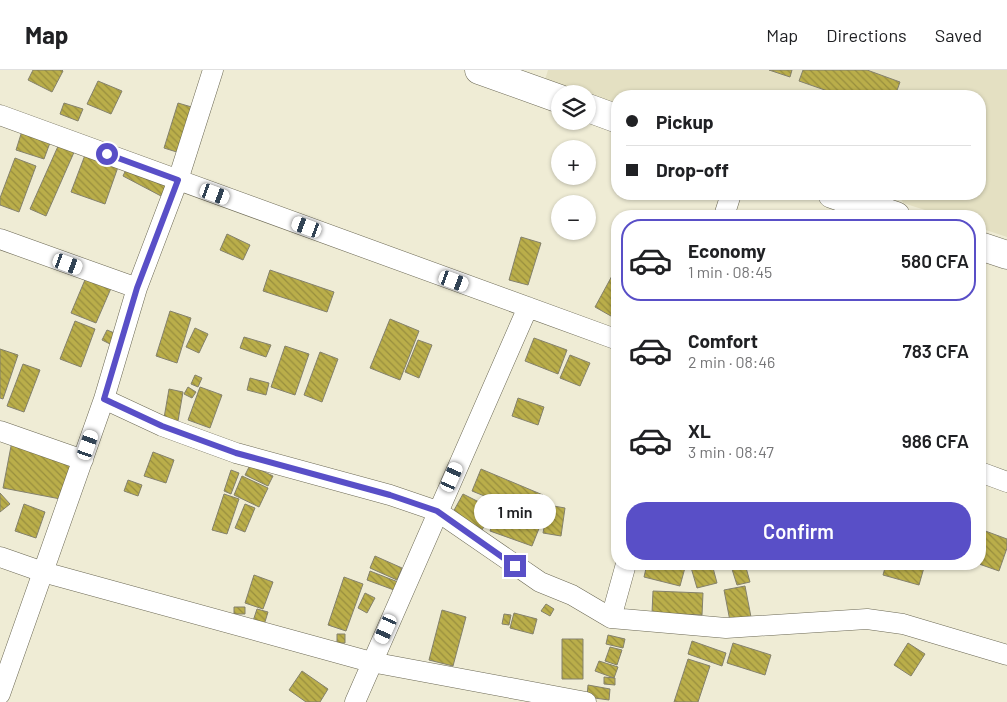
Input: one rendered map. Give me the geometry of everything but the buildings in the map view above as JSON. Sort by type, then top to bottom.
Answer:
[{"type":"main road","points":[[479,70],[517,76],[551,94]]},
{"type":"main road","points":[[596,111],[611,116]]},
{"type":"main road","points":[[849,200],[879,210]]},
{"type":"main road","points":[[986,248],[1007,255]]},
{"type":"street","points":[[0,694],[104,399],[137,288],[178,180],[213,70]]},
{"type":"street","points":[[0,115],[611,337]]},
{"type":"street","points":[[0,239],[137,288]]},
{"type":"street","points":[[355,702],[437,511],[528,307]]},
{"type":"street","points":[[104,399],[162,426],[236,453],[390,495],[437,511],[540,582],[572,595],[611,618],[726,628],[867,619],[903,624],[1007,656]]},
{"type":"street","points":[[0,431],[83,460]]},
{"type":"street","points":[[986,474],[1007,482]]},
{"type":"street","points":[[0,557],[43,572],[371,662],[586,702]]},
{"type":"street","points":[[611,618],[624,570]]},
{"type":"shaded area","points":[[548,70],[1007,70],[1007,237],[986,230],[986,210],[925,210],[903,203],[902,200],[986,200],[986,90],[611,90],[611,103],[596,98],[596,85],[559,85],[545,80]]},
{"type":"route","points":[[107,154],[178,180],[137,288],[104,399],[162,426],[236,453],[390,495],[437,511],[515,566]]}]
